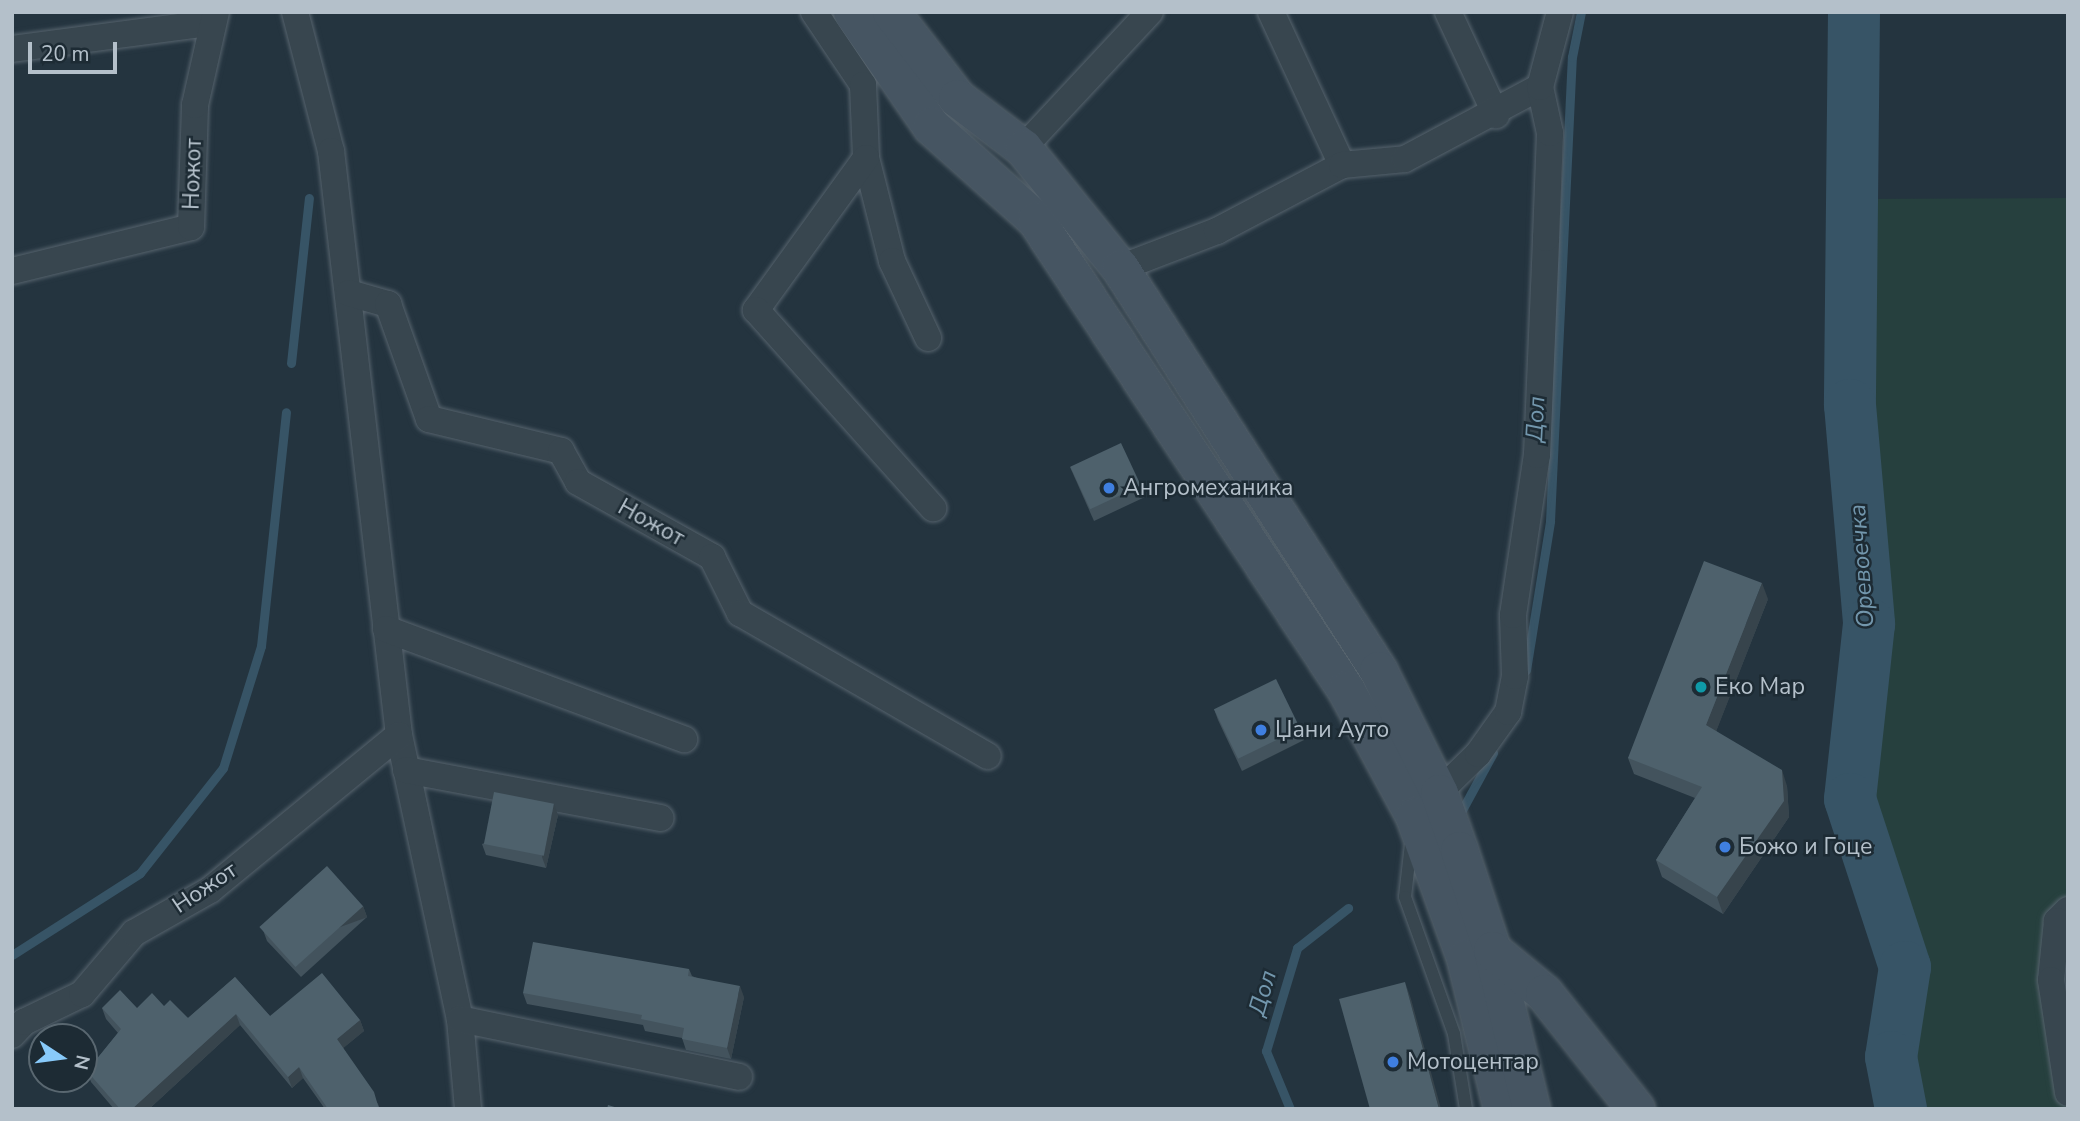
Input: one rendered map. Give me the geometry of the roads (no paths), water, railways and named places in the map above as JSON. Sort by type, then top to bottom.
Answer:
[{"type":"street","points":[[295,12],[331,151],[399,735],[460,1019],[468,1109]]},
{"type":"street","points":[[814,12],[863,85],[866,158],[892,261],[928,338]]},
{"type":"street","points":[[852,12],[930,126],[1036,220],[1100,311],[1346,690],[1427,804]]},
{"type":"street","points":[[891,12],[957,99],[1023,148],[1119,268],[1378,670],[1427,804],[1531,1109]]},
{"type":"street","points":[[1023,148],[1150,12]]},
{"type":"street","points":[[1271,12],[1342,165]]},
{"type":"street","points":[[1448,12],[1496,115]]},
{"type":"street","points":[[1427,804],[1508,712],[1515,676],[1514,603],[1537,455],[1550,133],[1540,87],[1557,17]]},
{"type":"street","name":"Ножот","points":[[12,49],[213,18],[195,104],[191,227],[12,271]]},
{"type":"street","points":[[1119,268],[1217,231],[1342,165],[1405,159],[1496,115],[1540,87]]},
{"type":"street","points":[[866,158],[756,310],[933,508]]},
{"type":"street","name":"Ножот","points":[[349,293],[388,303],[429,419],[561,451],[578,482],[712,557],[740,613],[988,757]]},
{"type":"street","points":[[386,629],[684,739]]},
{"type":"street","name":"Ножот","points":[[12,1035],[24,1022],[82,995],[134,933],[209,890],[399,735]]},
{"type":"street","points":[[406,770],[661,818]]},
{"type":"street","points":[[2068,910],[2057,921],[2051,980],[2068,1093]]},
{"type":"street","points":[[1479,954],[1502,1109]]},
{"type":"street","points":[[1479,954],[1544,993],[1636,1109]]},
{"type":"street","points":[[460,1019],[739,1077]]},
{"type":"lane","points":[[1427,804],[1405,897],[1454,1034],[1466,1109]]},
{"type":"waterway","name":"Дол","points":[[1526,670],[1550,521],[1572,57],[1581,12]]},
{"type":"waterway","name":"Оревоечка","points":[[1854,12],[1850,405],[1869,624],[1850,799],[1905,967],[1891,1057],[1901,1109]]},
{"type":"waterway","points":[[291,363],[309,198]]},
{"type":"waterway","points":[[12,955],[140,873],[223,768],[261,646],[286,412]]},
{"type":"waterway","name":"Дол","points":[[1462,810],[1493,753]]},
{"type":"waterway","name":"Дол","points":[[1290,1109],[1266,1051],[1297,948],[1348,908]]},
{"type":"place","name":"Ангромеханика","points":[[1109,488]]},
{"type":"place","name":"Еко Мар","points":[[1701,687]]},
{"type":"place","name":"Џани Ауто","points":[[1261,730]]},
{"type":"place","name":"Божо и Гоце","points":[[1725,847]]},
{"type":"place","name":"Мотоцентар","points":[[1393,1062]]}]
